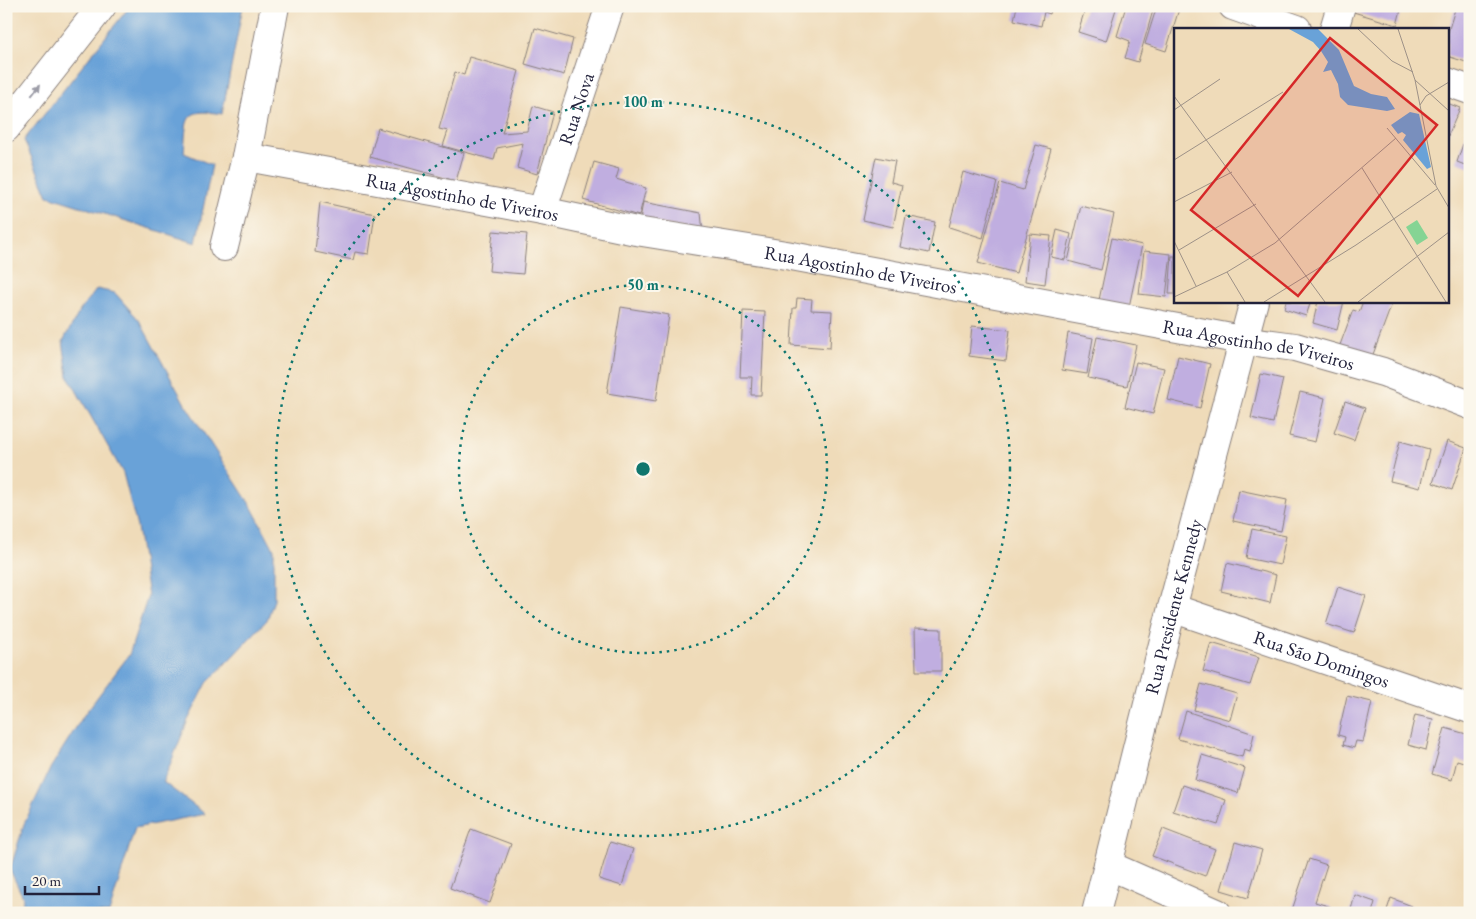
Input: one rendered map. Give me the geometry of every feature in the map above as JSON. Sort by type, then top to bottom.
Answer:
[{"type":"street","points":[[6,128],[102,6]]},
{"type":"street","points":[[224,246],[246,157],[275,6]]},
{"type":"street","name":"Rua Nova","points":[[542,211],[610,6]]},
{"type":"street","points":[[1232,6],[1294,28]]},
{"type":"street","points":[[1334,28],[1341,6]]},
{"type":"street","points":[[1448,82],[1470,90]]},
{"type":"street","name":"Rua Agostinho de Viveiros","points":[[246,157],[542,211],[636,231],[786,255],[1242,340],[1295,347],[1383,372],[1470,405]]},
{"type":"street","name":"Rua Presidente Kennedy","points":[[1096,913],[1172,608],[1254,302]]},
{"type":"street","name":"Rua São Domingos","points":[[1172,608],[1470,709]]},
{"type":"street","points":[[1108,865],[1217,913]]},
{"type":"water","points":[[130,6],[243,6],[222,114],[200,112],[193,114],[187,124],[184,153],[212,165],[196,243],[48,196],[24,140]]},
{"type":"water","points":[[97,289],[115,293],[139,320],[185,404],[251,506],[274,549],[274,600],[267,620],[207,683],[188,720],[163,782],[205,814],[135,828],[109,913],[22,913],[23,897],[10,870],[24,824],[51,767],[84,715],[129,655],[148,596],[137,527],[123,473],[68,376],[63,341],[81,309]]},
{"type":"building","points":[[1017,6],[1052,6],[1050,14],[1044,12],[1041,26],[1014,20]]},
{"type":"building","points":[[1086,6],[1117,6],[1106,41],[1078,32]]},
{"type":"building","points":[[1126,6],[1154,7],[1138,62],[1125,58],[1130,41],[1117,36]]},
{"type":"building","points":[[1157,6],[1179,9],[1166,51],[1145,44]]},
{"type":"building","points":[[1351,6],[1402,6],[1397,25],[1350,11]]},
{"type":"building","points":[[1456,6],[1470,6],[1469,63],[1448,56],[1448,32]]},
{"type":"building","points":[[535,28],[573,39],[564,75],[525,64]]},
{"type":"building","points":[[469,57],[519,71],[502,133],[527,131],[533,106],[553,112],[537,174],[517,168],[523,143],[497,148],[494,160],[443,146],[448,131],[439,129],[455,72],[464,75]]},
{"type":"building","points":[[1448,103],[1460,108],[1448,136]]},
{"type":"building","points":[[1470,127],[1470,167],[1457,162]]},
{"type":"building","points":[[378,128],[464,153],[456,181],[370,157]]},
{"type":"building","points":[[1036,145],[1051,149],[1016,273],[978,263],[1000,183],[1023,190]]},
{"type":"building","points":[[876,157],[895,161],[891,182],[902,185],[893,227],[863,220]]},
{"type":"building","points":[[594,162],[619,169],[616,179],[646,188],[639,216],[583,200]]},
{"type":"building","points":[[963,172],[997,182],[983,238],[949,227]]},
{"type":"building","points":[[320,202],[375,214],[369,254],[355,252],[353,260],[315,252]]},
{"type":"building","points":[[643,202],[701,213],[703,232],[640,220]]},
{"type":"building","points":[[1081,206],[1114,214],[1101,270],[1068,261]]},
{"type":"building","points":[[906,216],[935,222],[929,253],[900,247]]},
{"type":"building","points":[[1057,230],[1071,234],[1065,260],[1051,257]]},
{"type":"building","points":[[493,231],[527,234],[523,274],[489,271]]},
{"type":"building","points":[[1030,234],[1051,236],[1045,284],[1025,281]]},
{"type":"building","points":[[1112,238],[1142,245],[1129,307],[1099,300]]},
{"type":"building","points":[[1144,251],[1171,254],[1166,297],[1139,294]]},
{"type":"building","points":[[1172,256],[1174,256],[1174,294],[1169,294]]},
{"type":"building","points":[[797,298],[812,299],[811,310],[832,311],[830,348],[791,345],[793,308],[796,308]]},
{"type":"building","points":[[1286,302],[1311,302],[1306,316],[1284,309]]},
{"type":"building","points":[[1318,302],[1344,302],[1337,330],[1313,323]]},
{"type":"building","points":[[1363,302],[1393,302],[1372,357],[1340,345],[1353,310],[1359,312]]},
{"type":"building","points":[[621,307],[669,315],[656,401],[607,393]]},
{"type":"building","points":[[743,311],[765,312],[761,395],[751,395],[752,377],[740,377]]},
{"type":"building","points":[[972,326],[1010,330],[1006,361],[969,356]]},
{"type":"building","points":[[1068,333],[1093,338],[1087,374],[1062,370]]},
{"type":"building","points":[[1097,337],[1136,345],[1127,386],[1088,378]]},
{"type":"building","points":[[1178,356],[1210,364],[1200,408],[1168,400]]},
{"type":"building","points":[[1136,362],[1164,368],[1153,414],[1125,407]]},
{"type":"building","points":[[1261,374],[1283,379],[1273,423],[1251,418]]},
{"type":"building","points":[[1300,392],[1325,398],[1315,442],[1289,436]]},
{"type":"building","points":[[1345,401],[1365,408],[1354,440],[1334,433]]},
{"type":"building","points":[[1400,441],[1429,449],[1420,488],[1390,481]]},
{"type":"building","points":[[1447,441],[1466,448],[1452,490],[1433,483]]},
{"type":"building","points":[[1239,490],[1287,500],[1281,531],[1233,521]]},
{"type":"building","points":[[1252,529],[1286,536],[1280,565],[1246,558]]},
{"type":"building","points":[[1227,563],[1276,575],[1270,603],[1221,591]]},
{"type":"building","points":[[1338,587],[1366,596],[1354,633],[1326,624]]},
{"type":"building","points":[[915,628],[941,629],[941,671],[916,671]]},
{"type":"building","points":[[1211,643],[1259,657],[1250,685],[1203,671]]},
{"type":"building","points":[[1201,684],[1237,694],[1230,720],[1194,710]]},
{"type":"building","points":[[1347,696],[1372,702],[1363,742],[1356,741],[1354,748],[1343,745],[1345,737],[1338,735]]},
{"type":"building","points":[[1186,711],[1254,734],[1250,751],[1244,749],[1242,757],[1178,739]]},
{"type":"building","points":[[1415,715],[1433,719],[1426,750],[1408,745]]},
{"type":"building","points":[[1445,728],[1470,735],[1470,764],[1457,760],[1452,780],[1432,774]]},
{"type":"building","points":[[1202,755],[1245,768],[1238,793],[1195,780]]},
{"type":"building","points":[[1182,785],[1226,800],[1218,825],[1173,811]]},
{"type":"building","points":[[471,829],[511,844],[490,903],[450,888]]},
{"type":"building","points":[[1163,829],[1215,849],[1205,876],[1152,856]]},
{"type":"building","points":[[610,842],[633,849],[622,886],[599,879]]},
{"type":"building","points":[[1235,842],[1262,850],[1248,898],[1221,890]]},
{"type":"building","points":[[1309,859],[1327,865],[1315,902],[1331,907],[1329,913],[1300,913],[1292,910]]},
{"type":"building","points":[[1355,895],[1375,902],[1372,913],[1350,913]]},
{"type":"building","points":[[1391,898],[1412,906],[1409,913],[1386,913]]}]
